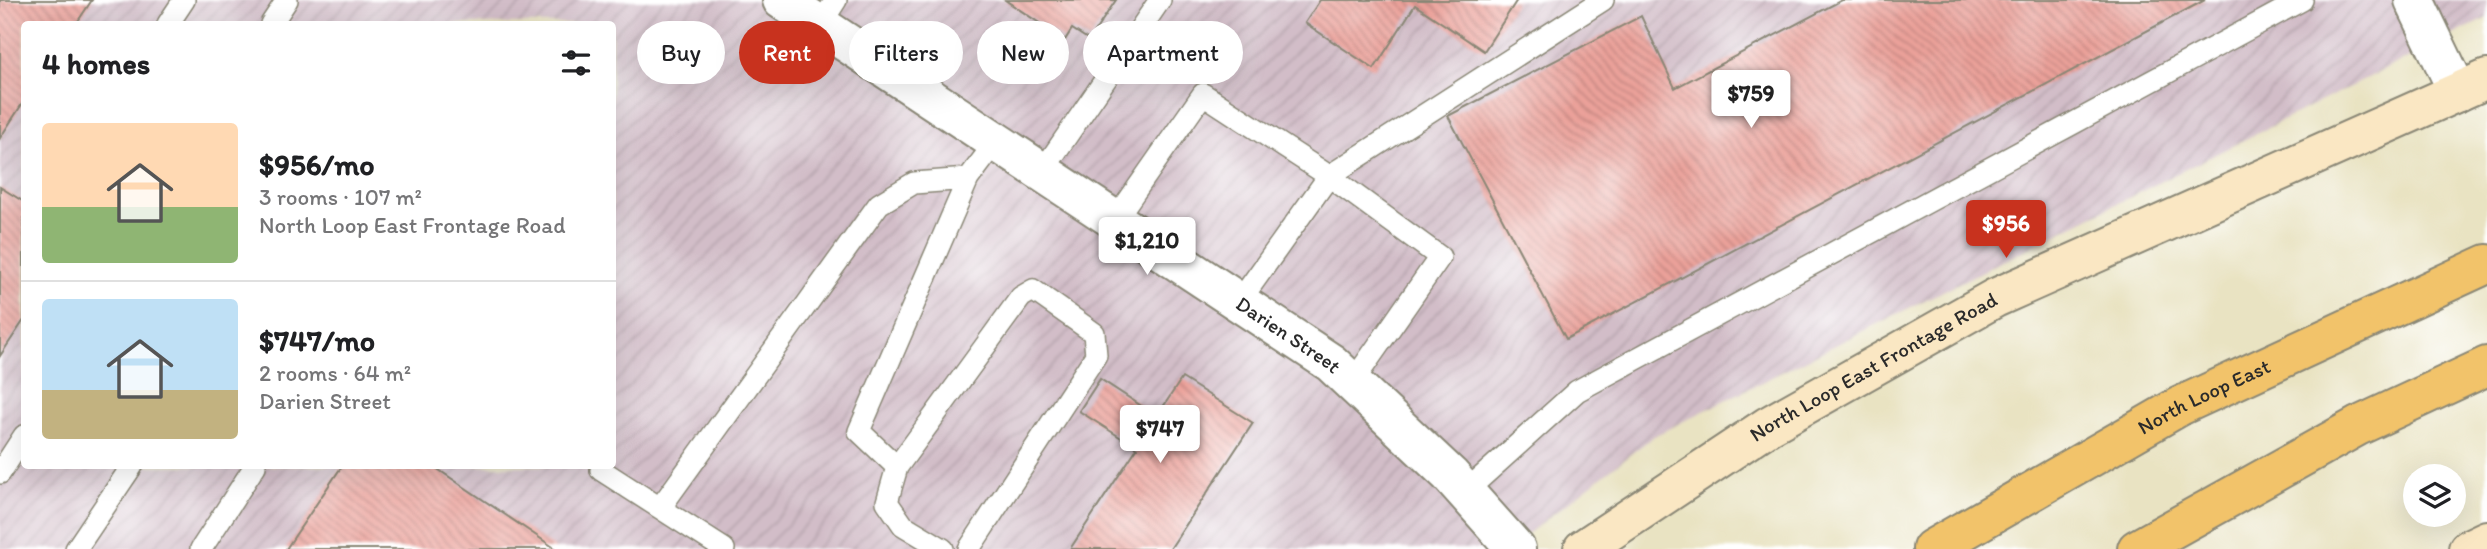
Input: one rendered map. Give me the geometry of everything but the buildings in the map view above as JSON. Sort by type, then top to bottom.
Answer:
[{"type":"highway","name":"North Loop East","points":[[1932,549],[2180,406],[2487,264]]},
{"type":"highway","points":[[2137,549],[2358,426],[2487,366]]},
{"type":"main road","name":"North Loop East Frontage Road","points":[[1583,549],[1768,426],[1995,298],[2472,85]]},
{"type":"main road","points":[[2468,549],[2487,540]]},
{"type":"street","name":"Darien Street","points":[[782,0],[828,12],[996,142],[1331,363],[1465,492],[1517,549]]},
{"type":"street","points":[[2414,0],[2472,85]]},
{"type":"lane","points":[[170,21],[184,0]]},
{"type":"lane","points":[[273,21],[287,0]]},
{"type":"lane","points":[[1042,172],[1160,0]]},
{"type":"lane","points":[[1239,302],[1329,176],[1604,0]]},
{"type":"lane","points":[[1465,492],[1577,391],[2274,7],[2302,0]]},
{"type":"lane","points":[[1115,220],[1203,94],[1329,176],[1440,257],[1352,383]]},
{"type":"lane","points":[[897,467],[859,431],[968,179],[996,142]]},
{"type":"lane","points":[[660,508],[879,205],[914,183],[968,179]]},
{"type":"lane","points":[[943,549],[903,525],[887,502],[897,467],[1021,297],[1033,290],[1094,334],[1096,355],[969,549]]},
{"type":"lane","points":[[0,473],[21,441]]},
{"type":"lane","points":[[76,549],[130,469]]},
{"type":"lane","points":[[201,549],[253,469]]},
{"type":"lane","points":[[601,470],[724,549]]},
{"type":"shaded area","points":[[0,0],[2487,0],[2487,18],[1654,436],[1508,549],[0,549]]}]
